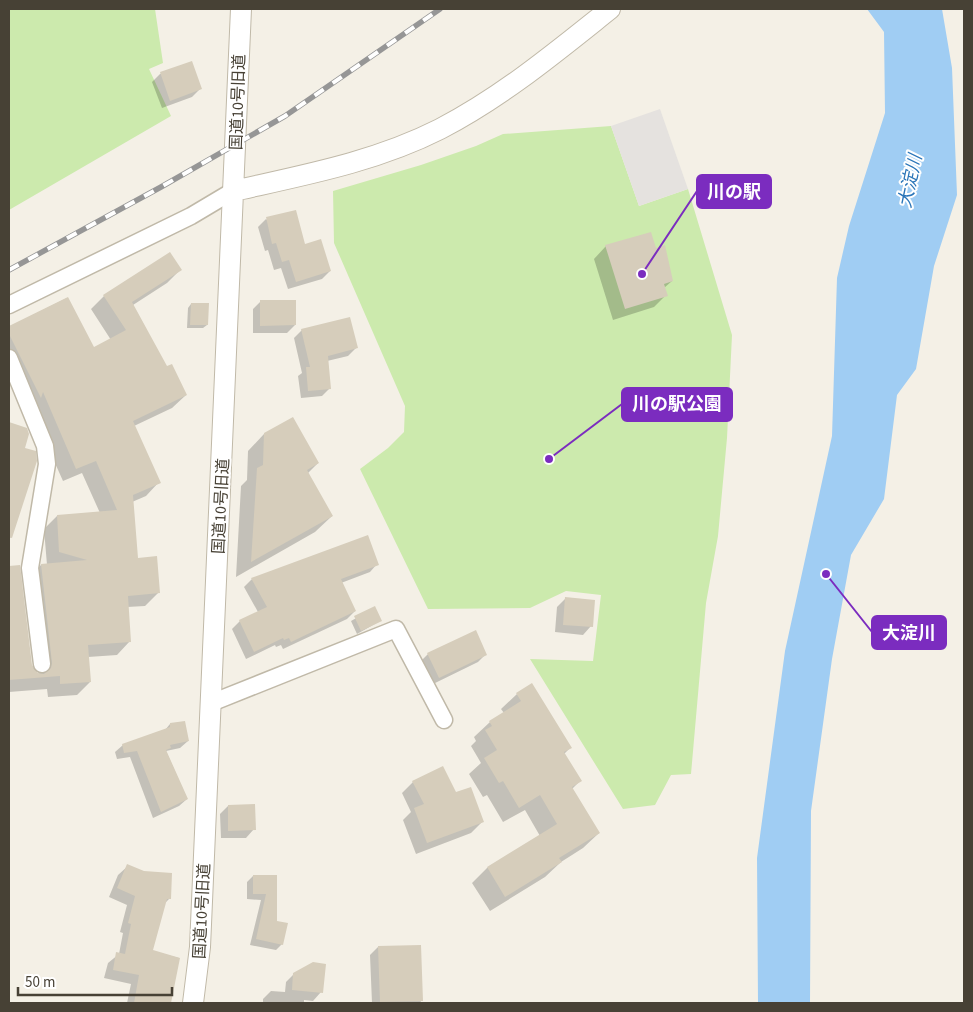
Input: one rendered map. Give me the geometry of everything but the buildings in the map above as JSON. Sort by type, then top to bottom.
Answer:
[{"type":"street","name":"国道10号旧道","points":[[194,1003],[200,947],[241,9]]},
{"type":"street","points":[[9,305],[191,216],[233,192],[350,164],[438,130],[478,108],[519,80],[610,9]]},
{"type":"street","points":[[9,358],[45,446],[46,455],[46,480],[30,568],[42,664]]},
{"type":"street","points":[[211,703],[396,629],[444,720]]},
{"type":"green space","points":[[9,9],[155,9],[163,63],[149,69],[171,116],[9,210]]},
{"type":"green space","points":[[611,126],[639,206],[688,189],[732,335],[727,438],[718,536],[706,603],[691,774],[671,775],[655,805],[623,809],[530,659],[593,661],[601,595],[566,591],[530,608],[428,609],[360,469],[388,448],[404,432],[405,406],[334,243],[333,191],[421,165],[476,146],[503,134]]},
{"type":"shaded area","points":[[660,109],[688,189],[639,206],[611,126]]},
{"type":"water","points":[[867,9],[942,9],[952,68],[957,195],[934,266],[916,369],[897,395],[884,499],[851,555],[832,659],[811,811],[810,1003],[758,1003],[757,858],[785,651],[832,436],[837,278],[849,226],[885,113],[884,32]]},
{"type":"railway","points":[[9,270],[161,187],[285,116],[440,9]]},
{"type":"place","name":"川の駅","points":[[642,274]]},
{"type":"place","name":"川の駅公園","points":[[549,459]]},
{"type":"place","name":"大淀川","points":[[826,574]]}]
